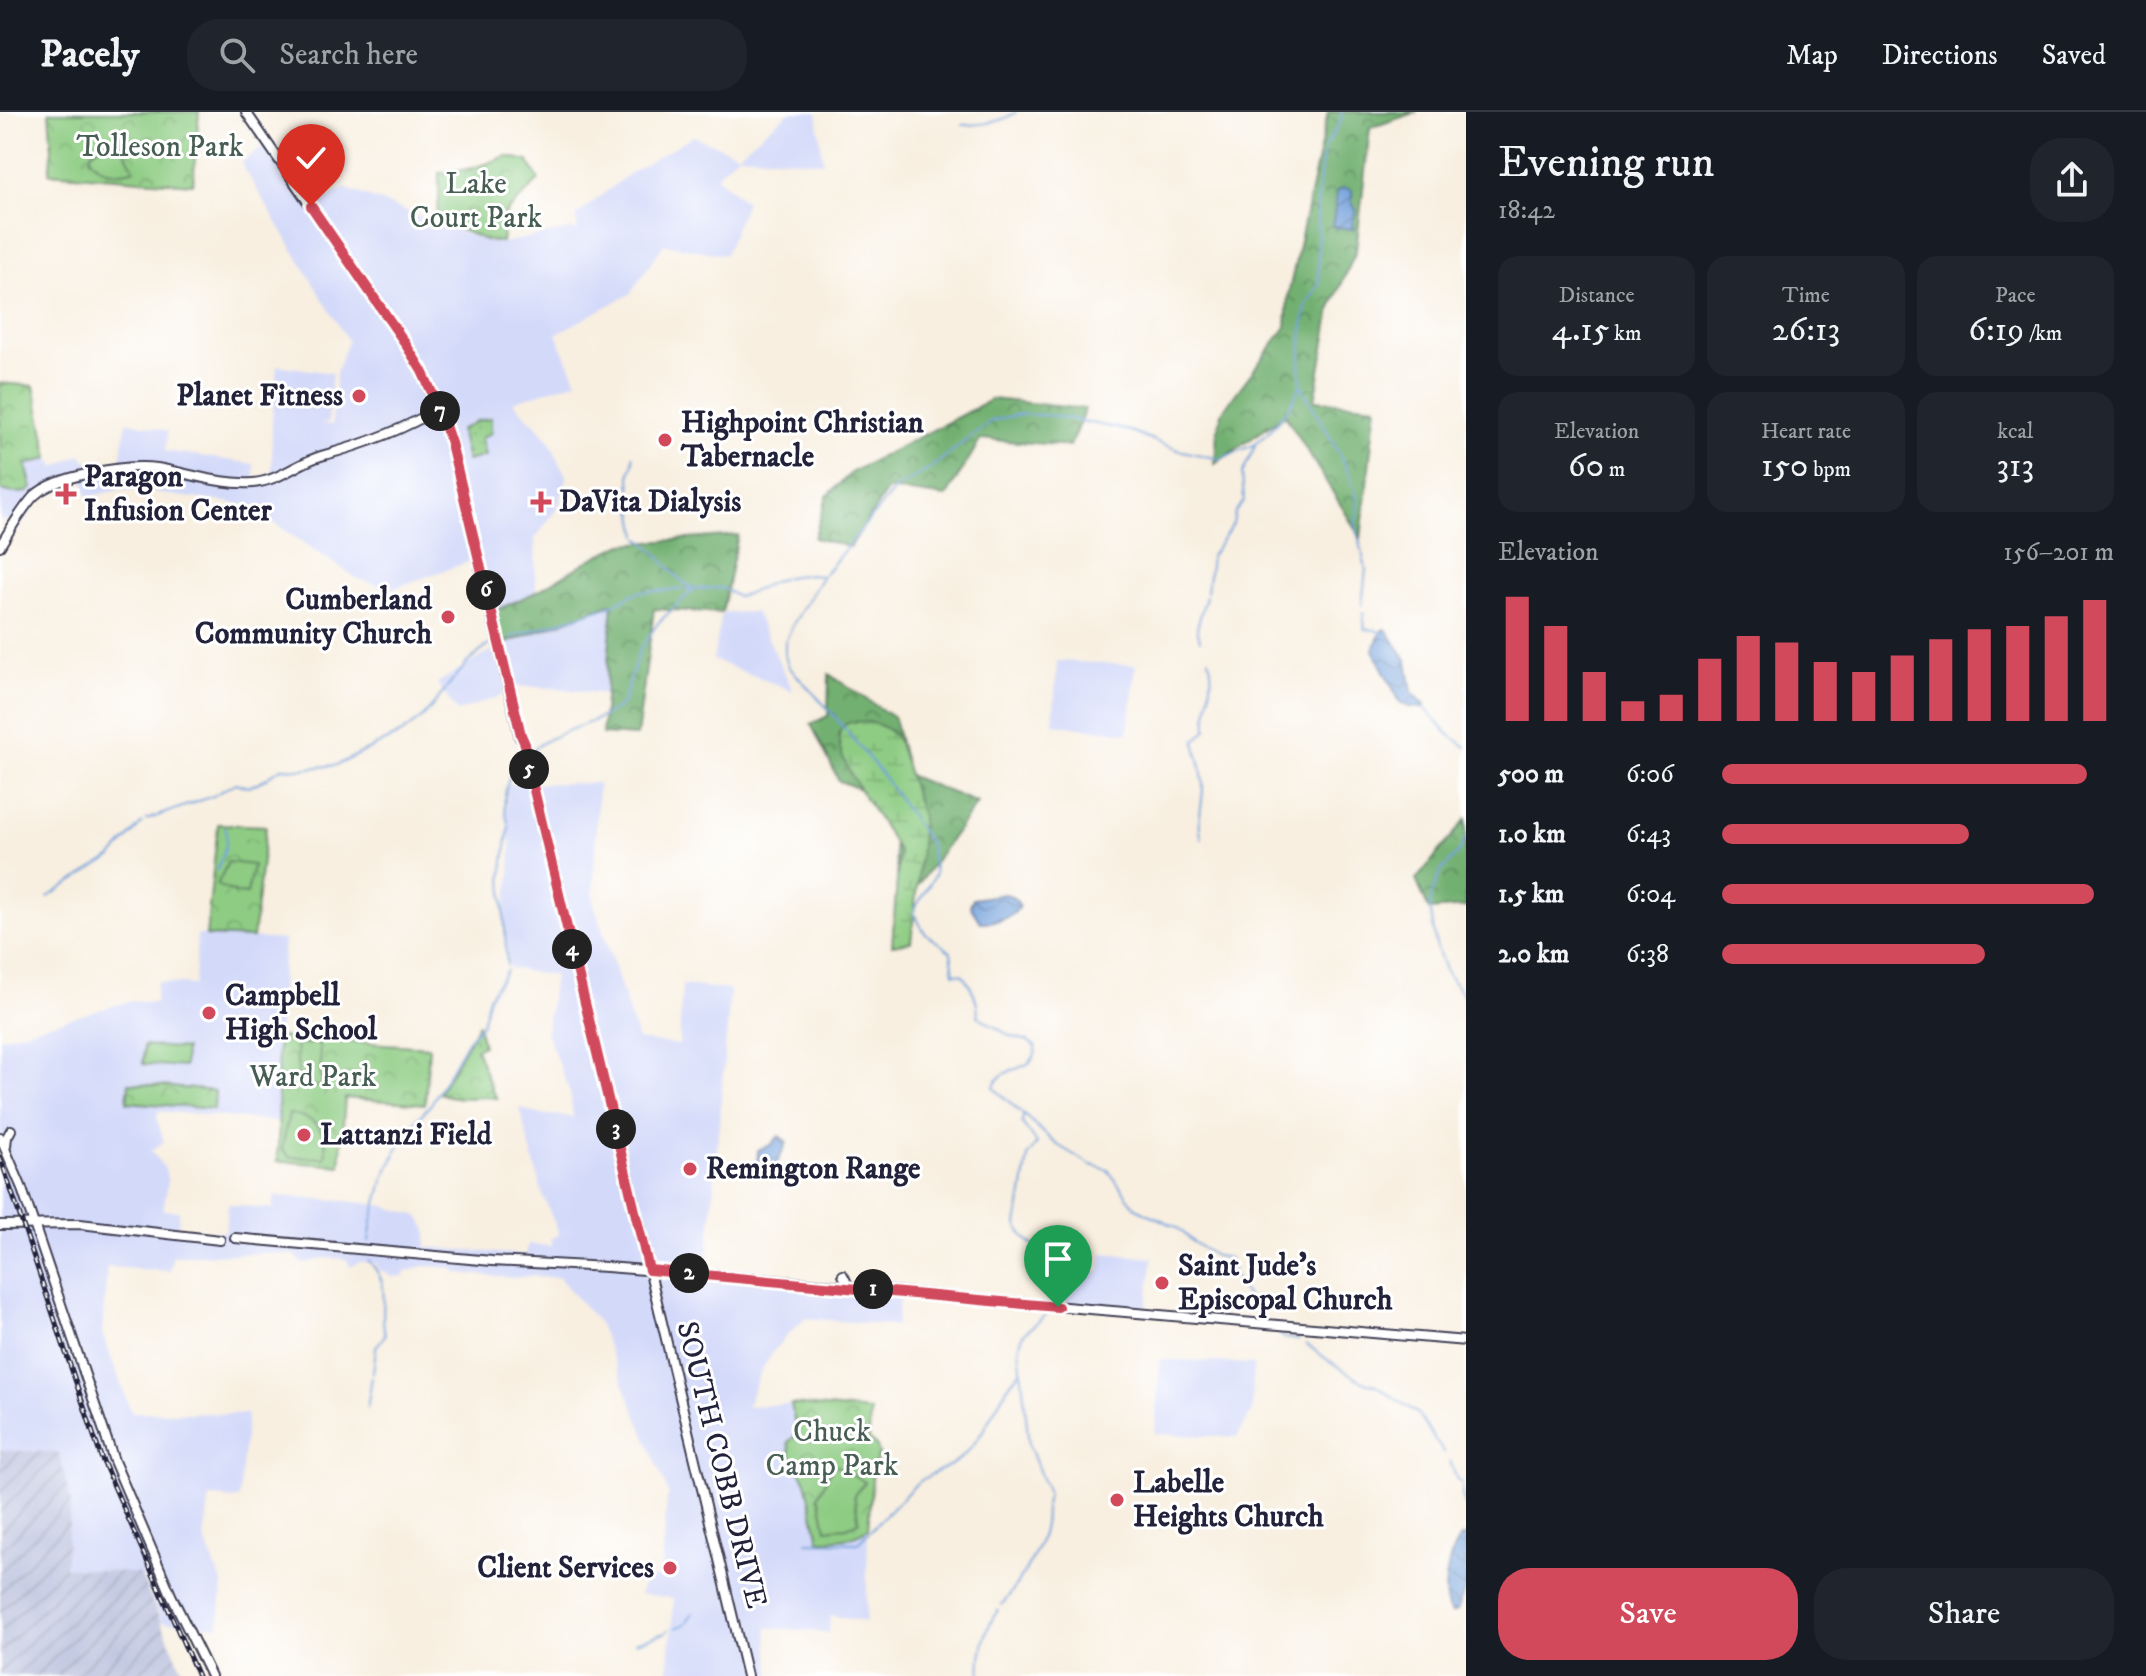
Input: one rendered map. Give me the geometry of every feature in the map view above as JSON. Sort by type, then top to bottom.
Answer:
[{"type":"main road","name":"SOUTH COBB DRIVE","points":[[246,112],[403,340],[422,371],[451,443],[521,735],[522,750],[747,1676]]},
{"type":"main road","points":[[0,549],[37,493],[97,472],[126,467],[153,468],[253,483],[272,479],[322,456],[392,433],[439,408]]},
{"type":"main road","points":[[481,619],[489,620],[496,627]]},
{"type":"main road","points":[[5,1147],[6,1129]]},
{"type":"main road","points":[[0,1137],[33,1222],[114,1461],[172,1597],[211,1676]]},
{"type":"main road","points":[[21,1220],[27,1207]]},
{"type":"main road","points":[[0,1223],[33,1222]]},
{"type":"main road","points":[[0,1223],[80,1224],[219,1238]]},
{"type":"main road","points":[[40,1243],[42,1232],[48,1225]]},
{"type":"main road","points":[[235,1240],[523,1265],[635,1272],[649,1270],[1466,1341]]},
{"type":"main road","points":[[843,1275],[849,1287]]},
{"type":"main road","points":[[817,1284],[822,1289],[822,1297]]},
{"type":"shaded area","points":[[789,112],[817,112],[823,162],[738,155],[716,176],[746,202],[725,255],[664,244],[630,294],[556,334],[577,381],[513,402],[548,438],[567,478],[558,507],[535,539],[536,592],[490,613],[477,559],[391,589],[356,578],[247,505],[123,489],[87,497],[83,478],[56,487],[54,492],[38,501],[0,554],[12,521],[0,520],[0,490],[32,488],[25,465],[49,458],[56,467],[82,454],[86,462],[98,459],[100,469],[119,465],[127,421],[168,431],[165,451],[254,464],[255,483],[272,479],[272,422],[277,365],[332,373],[328,423],[319,424],[332,425],[336,372],[348,341],[241,163],[268,142],[312,206],[345,188],[487,242],[502,243],[574,229],[577,233],[577,215],[630,173],[693,136],[738,154]]},
{"type":"shaded area","points":[[613,602],[606,694],[510,686],[510,692],[457,712],[437,683],[499,646]]},
{"type":"shaded area","points":[[755,612],[793,691],[713,660],[722,613]]},
{"type":"shaded area","points":[[1057,661],[1136,665],[1128,733],[1053,724]]},
{"type":"shaded area","points":[[598,783],[593,901],[638,1040],[679,1045],[682,985],[730,990],[707,1270],[751,1274],[818,1289],[841,1282],[835,1289],[900,1296],[896,1326],[806,1318],[773,1352],[761,1371],[747,1406],[791,1404],[819,1540],[856,1536],[868,1529],[866,1622],[830,1615],[829,1633],[767,1627],[771,1676],[668,1676],[674,1598],[640,1594],[644,1579],[661,1577],[669,1494],[598,1322],[559,1278],[513,1278],[457,1273],[452,1268],[423,1266],[405,1272],[404,1276],[392,1277],[379,1269],[376,1263],[359,1262],[351,1267],[346,1259],[324,1258],[303,1264],[294,1255],[268,1253],[173,1256],[170,1271],[107,1267],[102,1333],[131,1412],[247,1414],[239,1499],[210,1497],[204,1538],[222,1583],[219,1626],[162,1622],[143,1576],[62,1570],[0,1513],[0,1038],[131,1001],[155,1003],[157,982],[194,985],[197,935],[206,935],[218,824],[266,826],[253,938],[284,940],[278,1037],[429,1047],[425,1104],[345,1099],[340,1166],[277,1161],[280,1122],[158,1111],[157,1119],[164,1142],[151,1150],[165,1169],[168,1183],[163,1210],[179,1211],[178,1229],[225,1232],[228,1204],[273,1209],[274,1196],[346,1201],[381,1205],[419,1216],[427,1230],[427,1247],[526,1255],[528,1244],[552,1246],[550,1239],[559,1234],[543,1196],[519,1107],[537,1114],[573,1117],[570,1093],[546,1032],[554,976],[509,968],[505,909],[511,846],[506,817],[508,784]]},
{"type":"shaded area","points":[[1103,1253],[1153,1258],[1146,1309],[1061,1303],[1063,1269],[1099,1272]]},
{"type":"shaded area","points":[[1160,1359],[1253,1364],[1252,1411],[1237,1437],[1155,1434]]},
{"type":"shaded area","points":[[0,1450],[59,1453],[71,1501],[65,1567],[140,1574],[185,1676],[0,1676]]},
{"type":"green space","name":"Tolleson Park","points":[[49,112],[199,112],[193,184],[49,173],[52,149]]},
{"type":"green space","points":[[1328,112],[1417,112],[1370,128],[1356,251],[1331,308],[1315,400],[1376,406],[1361,538],[1285,415],[1215,464],[1222,412],[1286,327],[1288,296]]},
{"type":"green space","points":[[117,137],[134,169],[109,171],[89,158],[92,151]]},
{"type":"green space","name":"Lake Court Park","points":[[506,156],[528,161],[539,180],[506,213],[502,242],[487,241],[435,219],[439,201],[439,173],[474,168]]},
{"type":"green space","points":[[0,383],[34,386],[49,458],[26,465],[32,488],[28,492],[0,490]]},
{"type":"green space","points":[[992,399],[1085,409],[1070,446],[981,439],[946,497],[888,489],[850,547],[814,538],[827,496],[852,472]]},
{"type":"green space","points":[[491,418],[491,433],[481,438],[485,456],[467,461],[460,430]]},
{"type":"green space","points":[[738,535],[722,613],[654,609],[637,736],[602,734],[613,603],[499,646],[490,613],[536,592],[623,544]]},
{"type":"green space","points":[[829,674],[894,718],[908,775],[977,803],[901,908],[893,838],[870,793],[839,781],[811,724],[828,716]]},
{"type":"green space","points":[[851,722],[879,725],[895,737],[922,817],[911,942],[892,945],[899,853],[845,763],[839,744],[840,730]]},
{"type":"green space","points":[[1466,819],[1466,907],[1429,910],[1416,880]]},
{"type":"green space","points":[[218,824],[266,826],[253,938],[206,936]]},
{"type":"green space","points":[[228,862],[253,865],[247,894],[217,885]]},
{"type":"green space","points":[[478,1025],[483,1045],[476,1049],[497,1098],[454,1097],[439,1093]]},
{"type":"green space","name":"Ward Park","points":[[278,1037],[429,1047],[425,1104],[345,1098],[340,1166],[277,1161]]},
{"type":"green space","points":[[319,1043],[322,1086],[299,1088],[296,1045]]},
{"type":"green space","points":[[144,1045],[185,1049],[184,1067],[143,1064]]},
{"type":"green space","points":[[129,1083],[215,1091],[214,1109],[127,1102]]},
{"type":"green space","name":"Lattanzi Field","points":[[289,1114],[306,1118],[318,1127],[325,1140],[325,1158],[289,1157],[282,1149]]},
{"type":"green space","name":"Chuck Camp Park","points":[[791,1404],[870,1411],[869,1439],[877,1447],[879,1455],[873,1468],[868,1529],[845,1538],[819,1540],[806,1481],[791,1457],[788,1442],[797,1434]]},
{"type":"green space","points":[[834,1464],[865,1482],[854,1495],[859,1522],[847,1527],[826,1529],[818,1497]]},
{"type":"water","points":[[1343,188],[1352,190],[1352,203],[1356,210],[1352,225],[1354,229],[1335,227],[1333,224],[1337,191]]},
{"type":"water","points":[[1386,629],[1407,661],[1412,692],[1425,705],[1423,708],[1409,707],[1400,702],[1373,650],[1382,630]]},
{"type":"water","points":[[1004,894],[1019,904],[1016,911],[1002,920],[980,922],[970,906],[973,899]]},
{"type":"water","points":[[779,1136],[787,1142],[774,1170],[766,1178],[760,1175],[757,1167],[758,1150],[771,1145]]},
{"type":"water","points":[[1462,1536],[1466,1536],[1466,1585],[1457,1611],[1451,1613],[1447,1606],[1447,1574],[1449,1562]]},
{"type":"waterway","points":[[963,125],[997,121],[1016,112]]},
{"type":"waterway","points":[[1262,1317],[1236,1281],[1229,1258],[1215,1256],[1177,1227],[1136,1208],[1108,1170],[1091,1165],[1056,1144],[994,1088],[1003,1075],[1030,1062],[1036,1047],[1028,1041],[1010,1036],[978,1016],[976,999],[969,983],[962,974],[954,973],[951,952],[925,933],[913,912],[935,875],[930,844],[884,777],[789,667],[785,642],[822,577],[895,489],[928,470],[991,421],[1021,414],[1056,416],[1130,431],[1178,450],[1219,459],[1254,445],[1268,433],[1290,406],[1301,385],[1304,317],[1307,304],[1319,284],[1317,207],[1321,166],[1326,145],[1340,123],[1342,112]]},
{"type":"waterway","points":[[1302,386],[1339,453],[1355,491],[1358,507],[1355,520],[1366,570],[1362,605]]},
{"type":"waterway","points":[[1207,592],[1211,556],[1233,524],[1235,512],[1244,501],[1242,474],[1255,446]]},
{"type":"waterway","points":[[633,456],[630,482],[638,535]]},
{"type":"waterway","points":[[639,538],[694,589],[722,588],[738,597],[786,577],[821,576]]},
{"type":"waterway","points":[[511,637],[610,606],[637,592],[690,589]]},
{"type":"waterway","points":[[532,750],[619,707],[623,703],[639,651],[658,623],[694,589]]},
{"type":"waterway","points":[[1200,640],[1197,628],[1206,596]]},
{"type":"waterway","points":[[1363,613],[1365,629],[1376,630],[1382,635]]},
{"type":"waterway","points":[[269,776],[281,768],[337,765],[402,733],[424,716],[468,662],[490,644]]},
{"type":"waterway","points":[[1202,839],[1203,780],[1195,741],[1207,729],[1211,676],[1209,659]]},
{"type":"waterway","points":[[1424,707],[1447,733],[1466,747]]},
{"type":"waterway","points":[[508,822],[506,790],[511,774],[520,762]]},
{"type":"waterway","points":[[146,820],[213,796],[235,783],[249,787],[267,778]]},
{"type":"waterway","points":[[98,865],[111,858],[142,823]]},
{"type":"waterway","points":[[507,965],[502,876],[509,826]]},
{"type":"waterway","points":[[217,870],[226,843],[225,827]]},
{"type":"waterway","points":[[1466,837],[1459,852],[1441,871],[1430,908],[1436,945],[1445,970],[1466,999]]},
{"type":"waterway","points":[[48,897],[97,866]]},
{"type":"waterway","points":[[369,1241],[384,1178],[399,1146],[431,1104],[467,1041],[482,1024],[489,996],[507,970]]},
{"type":"waterway","points":[[1023,1115],[1022,1123],[1037,1143],[1028,1156],[1017,1225],[1058,1269],[1058,1289],[1050,1300]]},
{"type":"waterway","points":[[369,1261],[381,1280],[384,1296],[385,1335],[376,1347],[373,1373]]},
{"type":"waterway","points":[[1002,1605],[1033,1557],[1044,1525],[1048,1494],[1029,1445],[1019,1348],[1023,1334],[1048,1313]]},
{"type":"waterway","points":[[1277,1331],[1284,1338],[1299,1340]]},
{"type":"waterway","points":[[1306,1344],[1417,1413],[1444,1453]]},
{"type":"waterway","points":[[807,1542],[858,1543],[918,1482],[966,1453],[1022,1370]]},
{"type":"waterway","points":[[367,1408],[372,1377]]},
{"type":"waterway","points":[[1450,1461],[1457,1480],[1462,1483],[1466,1506]]},
{"type":"waterway","points":[[981,1676],[984,1642],[998,1610]]},
{"type":"waterway","points":[[676,1628],[685,1624],[693,1613]]},
{"type":"waterway","points":[[635,1642],[669,1629]]},
{"type":"railway","points":[[0,1157],[101,1457],[198,1676]]},
{"type":"place","name":"Planet Fitness","points":[[359,396]]},
{"type":"place","name":"Highpoint Christian Tabernacle","points":[[665,440]]},
{"type":"place","name":"Paragon Infusion Center","points":[[66,494]]},
{"type":"place","name":"DaVita Dialysis","points":[[541,502]]},
{"type":"place","name":"Cumberland Community Church","points":[[448,617]]},
{"type":"place","name":"Campbell High School","points":[[209,1013]]},
{"type":"place","name":"Lattanzi Field","points":[[304,1135]]},
{"type":"place","name":"Remington Range","points":[[690,1169]]},
{"type":"place","name":"Saint Jude's Episcopal Church","points":[[1162,1283]]},
{"type":"place","name":"Labelle Heights Church","points":[[1117,1500]]},
{"type":"place","name":"Client Services","points":[[670,1568]]},
{"type":"route","points":[[311,206],[422,371],[447,432],[525,744],[649,1270],[1058,1307]]}]
